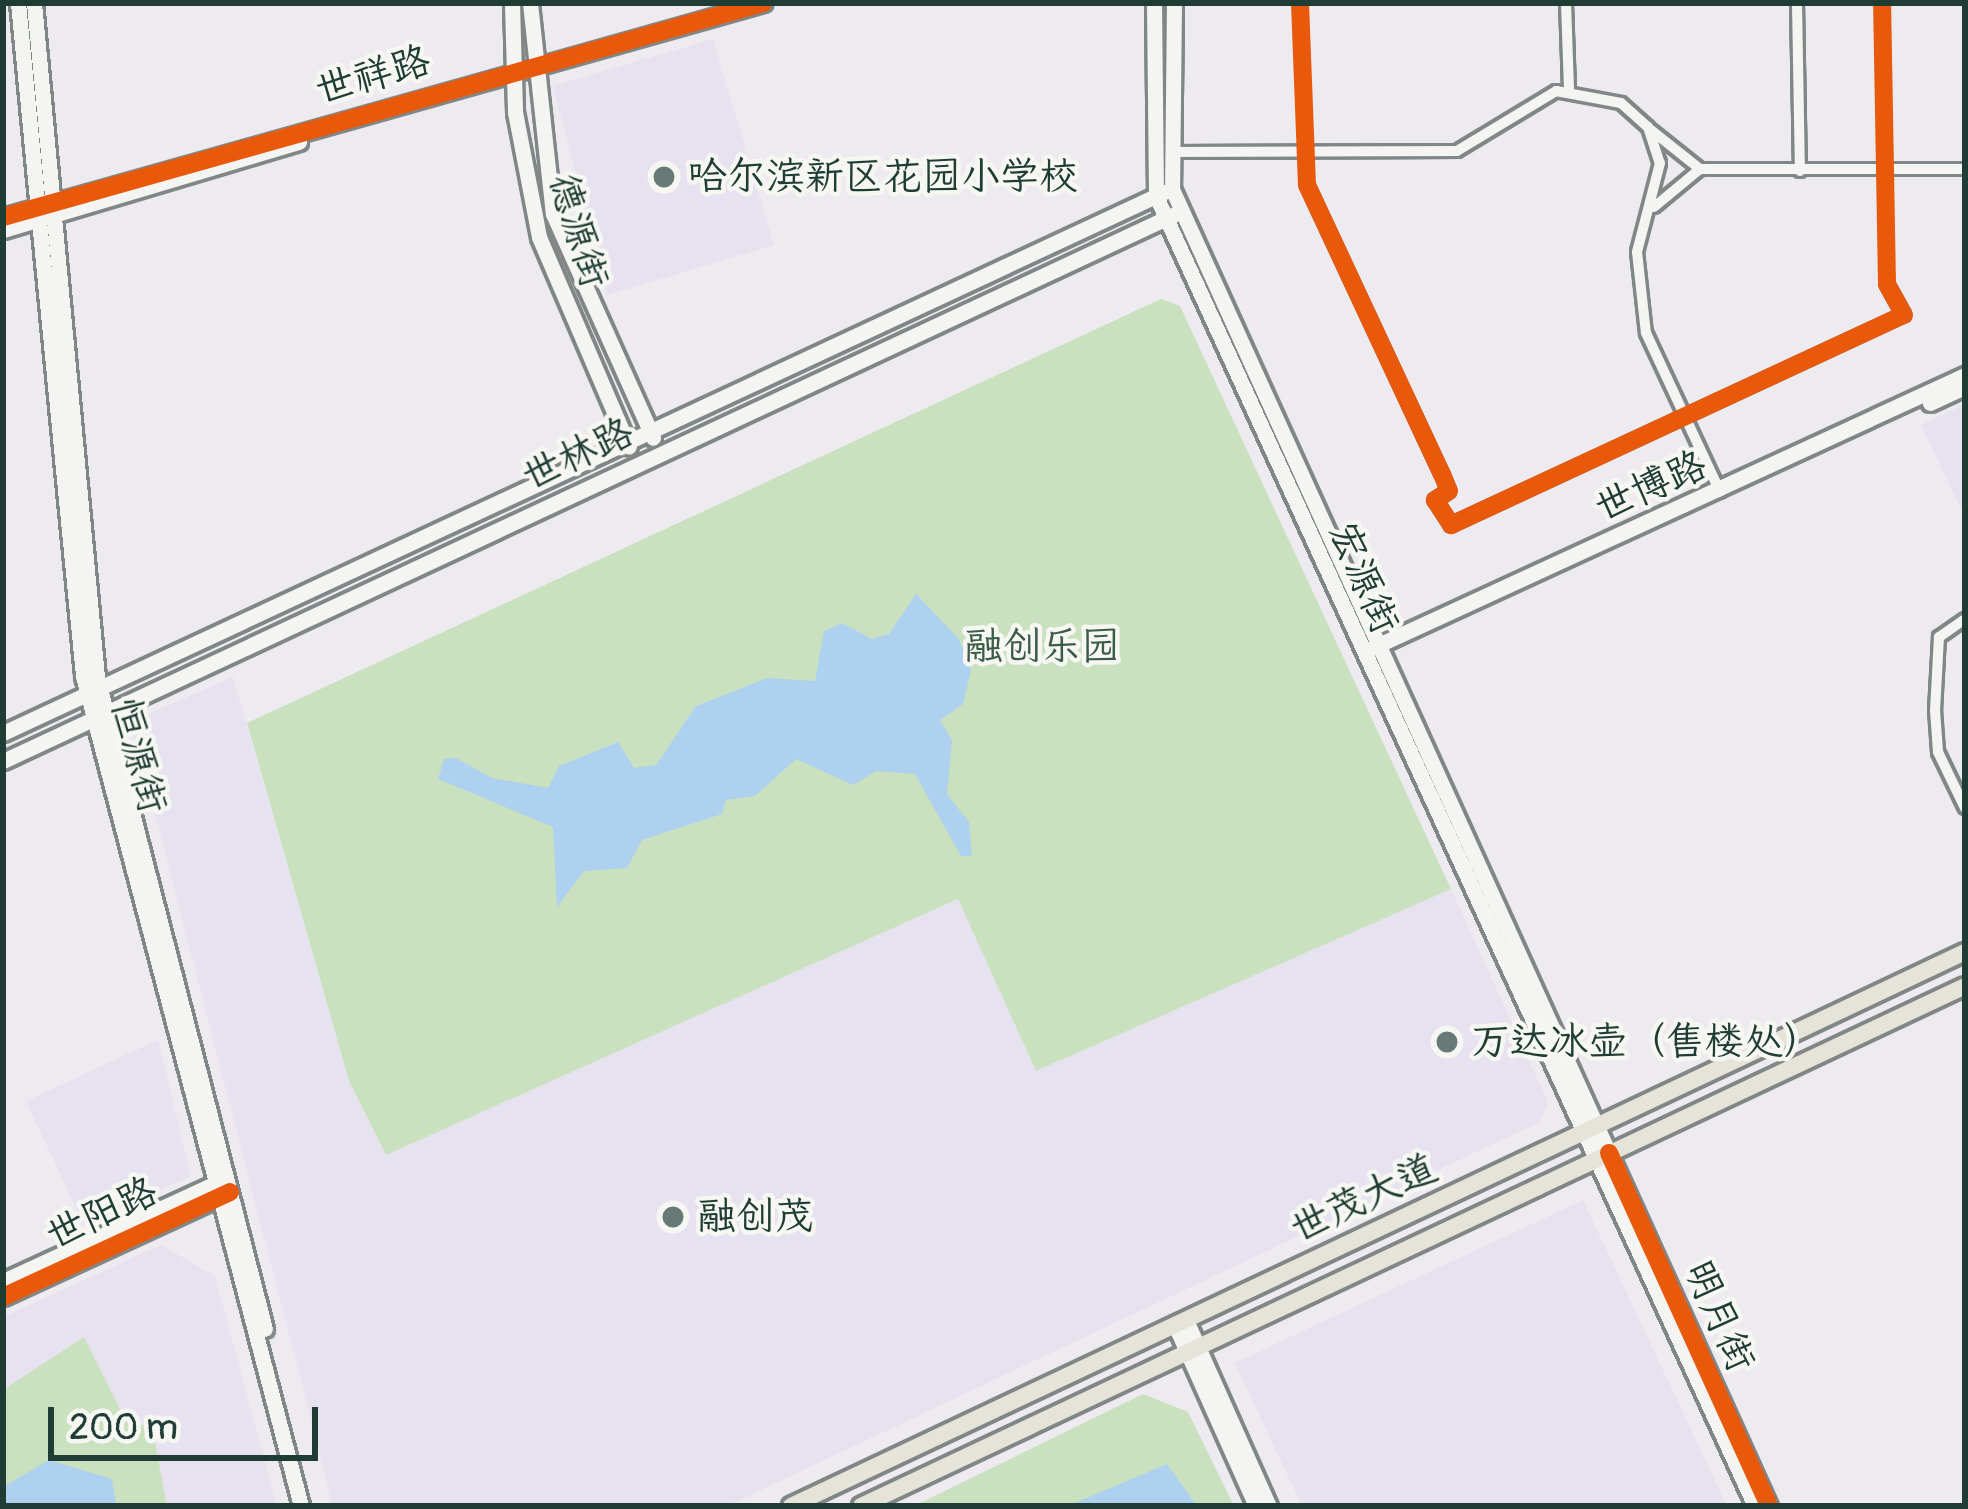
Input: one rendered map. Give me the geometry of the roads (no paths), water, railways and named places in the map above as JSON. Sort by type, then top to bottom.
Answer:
[{"type":"main road","name":"恒源街","points":[[18,3],[48,210]]},
{"type":"main road","name":"恒源街","points":[[34,3],[48,210],[94,691],[311,1506]]},
{"type":"main road","name":"德源街","points":[[512,3],[513,74],[539,237],[638,464]]},
{"type":"main road","name":"德源街","points":[[530,3],[531,69],[562,244],[660,453]]},
{"type":"main road","name":"世祥路","points":[[3,217],[48,210],[763,3]]},
{"type":"main road","name":"宏源街","points":[[1154,3],[1156,196],[1590,1162]]},
{"type":"main road","name":"宏源街","points":[[1174,3],[1172,189],[1609,1153]]},
{"type":"main road","name":"世林路","points":[[3,733],[1172,189]]},
{"type":"main road","name":"世祥路","points":[[3,230],[48,210]]},
{"type":"main road","name":"世林路","points":[[3,760],[1182,211]]},
{"type":"main road","name":"世博路","points":[[1381,649],[1965,375]]},
{"type":"main road","name":"世博路","points":[[1363,657],[1965,387]]},
{"type":"main road","name":"世茂大道","points":[[791,1506],[1965,952]]},
{"type":"main road","name":"世茂大道","points":[[861,1506],[1965,986]]},
{"type":"main road","name":"明月街","points":[[1609,1153],[1769,1506]]},
{"type":"main road","name":"明月街","points":[[1590,1162],[1755,1506]]},
{"type":"main road","name":"恒源街","points":[[223,1187],[301,1506]]},
{"type":"main road","name":"世阳路","points":[[3,1282],[223,1187]]},
{"type":"main road","name":"世阳路","points":[[3,1297],[223,1187]]},
{"type":"main road","points":[[1180,1322],[1269,1506]]},
{"type":"main road","points":[[1193,1350],[1256,1506]]},
{"type":"street","points":[[1300,3],[1302,151],[1307,184],[1448,491],[1435,500],[1451,526],[1904,315],[1887,284],[1882,3]]},
{"type":"street","points":[[1566,3],[1569,89]]},
{"type":"street","points":[[1796,3],[1800,171]]},
{"type":"street","points":[[1174,152],[1457,151],[1569,89],[1622,103],[1700,170],[1965,169]]},
{"type":"street","points":[[1648,127],[1660,163],[1635,284],[1720,492]]},
{"type":"street","points":[[1654,207],[1700,170]]},
{"type":"street","points":[[1965,619],[1939,637],[1935,710],[1938,752],[1965,808]]},
{"type":"water","points":[[916,594],[959,639],[971,671],[963,704],[940,720],[952,740],[947,794],[969,822],[972,856],[961,856],[915,774],[876,771],[853,785],[796,759],[755,796],[726,800],[722,814],[642,840],[627,868],[584,871],[557,907],[553,827],[438,779],[444,759],[456,758],[492,778],[548,788],[559,766],[618,742],[634,768],[656,765],[696,706],[767,678],[815,681],[824,631],[842,623],[872,639],[889,634]]},
{"type":"water","points":[[49,1460],[112,1479],[116,1504],[3,1506],[3,1487]]},
{"type":"water","points":[[1167,1464],[1197,1506],[1068,1506]]},
{"type":"place","name":"哈尔滨新区花园小学校","points":[[664,177]]},
{"type":"place","name":"万达冰壶（售楼处）","points":[[1447,1042]]},
{"type":"place","name":"融创茂","points":[[673,1217]]},
{"type":"park label","name":"融创乐园","points":[[1042,647]]}]
